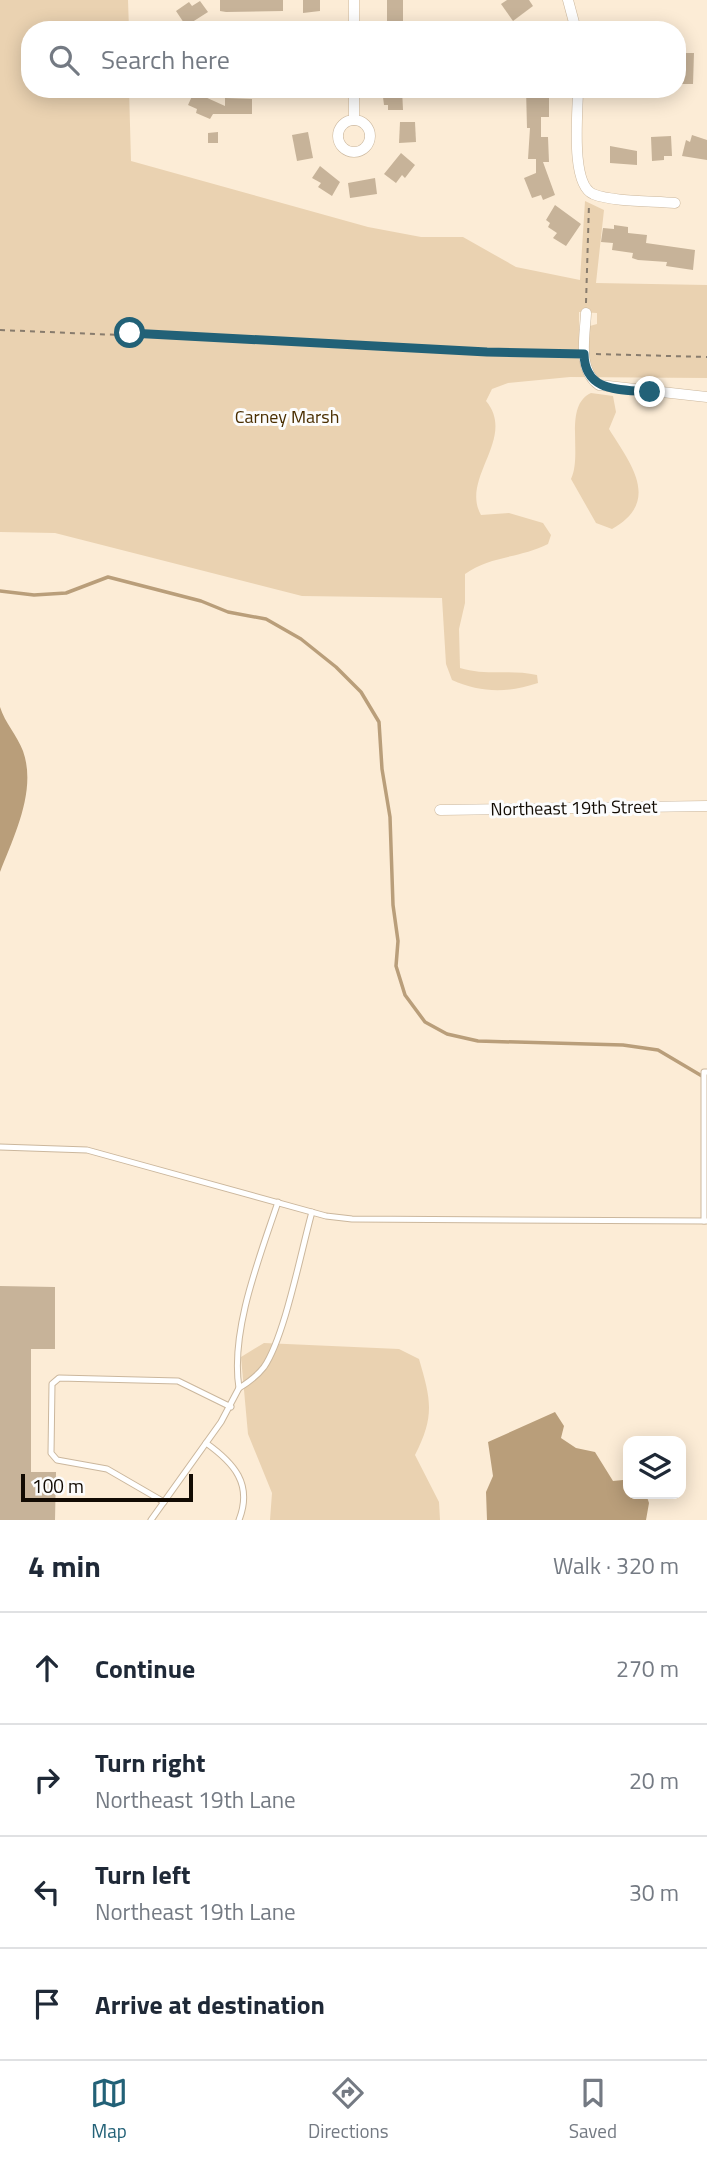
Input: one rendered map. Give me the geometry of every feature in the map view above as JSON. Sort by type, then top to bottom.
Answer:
[{"type":"street","points":[[354,0],[354,21]]},
{"type":"street","points":[[568,0],[574,21]]},
{"type":"street","points":[[354,98],[354,120]]},
{"type":"street","points":[[578,98],[578,172],[591,193],[675,203]]},
{"type":"street","points":[[586,313],[584,354],[587,373],[598,385],[707,397]]},
{"type":"street","name":"Northeast 19th Street","points":[[440,810],[707,806]]},
{"type":"lane","points":[[0,1147],[87,1150],[312,1212],[352,1219],[705,1221],[704,1072],[707,1072]]},
{"type":"lane","points":[[151,1520],[231,1407],[239,1388],[236,1371],[241,1334],[252,1286],[278,1202]]},
{"type":"lane","points":[[239,1388],[253,1379],[265,1366],[277,1339],[312,1212]]},
{"type":"lane","points":[[164,1502],[143,1487],[107,1469],[57,1460],[51,1453],[52,1384],[59,1378],[178,1381],[231,1407]]},
{"type":"lane","points":[[206,1443],[235,1467],[242,1480],[244,1499],[239,1520]]},
{"type":"path","points":[[586,313],[591,193]]},
{"type":"path","points":[[0,330],[130,333],[487,352],[707,357]]},
{"type":"green space","name":"Carney Marsh","points":[[0,0],[128,0],[129,21],[21,21],[21,98],[129,98],[131,161],[368,227],[421,237],[463,237],[516,267],[580,280],[585,201],[604,210],[596,283],[707,285],[707,378],[570,377],[508,383],[492,389],[486,401],[494,415],[495,429],[493,444],[477,487],[476,501],[481,515],[509,513],[543,523],[551,535],[548,544],[538,549],[495,560],[465,574],[465,603],[459,629],[460,668],[479,672],[537,675],[538,683],[516,689],[495,690],[452,680],[446,664],[442,598],[302,596],[55,533],[0,532]],"holes":[[[579,312],[597,313],[597,324],[579,329]]]},
{"type":"green space","points":[[591,393],[613,396],[616,412],[609,429],[637,481],[639,494],[636,506],[627,518],[612,529],[596,523],[571,479],[578,408],[583,399]]},
{"type":"green space","points":[[264,1343],[399,1349],[419,1359],[429,1408],[426,1429],[415,1455],[439,1502],[440,1520],[270,1520],[272,1493],[248,1434],[241,1357]]},
{"type":"shaded area","points":[[0,707],[23,751],[27,781],[22,813],[0,872]]},
{"type":"shaded area","points":[[555,1412],[564,1426],[561,1438],[576,1448],[595,1452],[613,1481],[623,1480],[623,1499],[648,1499],[646,1520],[487,1520],[486,1492],[493,1476],[488,1442]]},
{"type":"building","points":[[220,0],[283,0],[283,11],[220,11]]},
{"type":"building","points":[[303,0],[320,0],[320,11],[303,13]]},
{"type":"building","points":[[387,0],[403,0],[403,21],[387,21]]},
{"type":"building","points":[[507,0],[529,0],[533,6],[513,21],[501,4]]},
{"type":"building","points":[[200,1],[208,12],[194,21],[183,21],[176,11],[189,2],[192,6]]},
{"type":"building","points":[[686,53],[694,53],[693,84],[686,84]]},
{"type":"building","points":[[191,98],[207,98],[225,106],[225,98],[252,99],[252,114],[213,114],[210,119],[196,113],[197,109],[188,105]]},
{"type":"building","points":[[383,98],[402,98],[403,110],[388,110],[388,105],[384,105]]},
{"type":"building","points":[[526,98],[549,98],[549,117],[541,117],[541,137],[548,137],[549,162],[543,162],[555,195],[543,200],[541,195],[532,198],[524,178],[536,173],[536,159],[528,159],[530,128],[527,128]]},
{"type":"building","points":[[400,122],[415,122],[416,142],[399,143]]},
{"type":"building","points":[[218,132],[218,143],[208,143],[208,133]]},
{"type":"building","points":[[308,132],[313,158],[297,161],[292,135]]},
{"type":"building","points":[[692,135],[707,140],[707,160],[682,156],[686,140],[690,142]]},
{"type":"building","points":[[671,136],[672,156],[652,161],[651,137]]},
{"type":"building","points":[[610,146],[637,151],[637,165],[610,163]]},
{"type":"building","points":[[401,153],[415,165],[405,178],[402,175],[396,183],[384,174]]},
{"type":"building","points":[[320,166],[340,182],[332,196],[318,187],[321,183],[312,178]]},
{"type":"building","points":[[375,178],[377,194],[350,198],[348,183]]},
{"type":"building","points":[[555,205],[581,224],[566,246],[553,238],[557,233],[548,227],[550,223],[546,220]]},
{"type":"building","points":[[614,225],[628,227],[628,233],[647,235],[646,243],[695,250],[693,270],[666,266],[667,262],[638,260],[632,258],[633,253],[612,250],[613,243],[601,242],[603,228],[614,229]]},
{"type":"building","points":[[0,1286],[55,1287],[55,1349],[31,1349],[31,1472],[56,1472],[55,1520],[0,1520]]},
{"type":"waterway","points":[[0,591],[34,595],[66,593],[108,577],[201,601],[228,612],[266,619],[301,639],[336,667],[361,692],[379,722],[382,769],[390,817],[393,905],[398,941],[396,966],[405,995],[425,1022],[447,1034],[478,1041],[623,1045],[658,1050],[707,1079]]},
{"type":"route","points":[[130,333],[487,352],[584,354],[587,373],[598,385],[650,392]]}]
